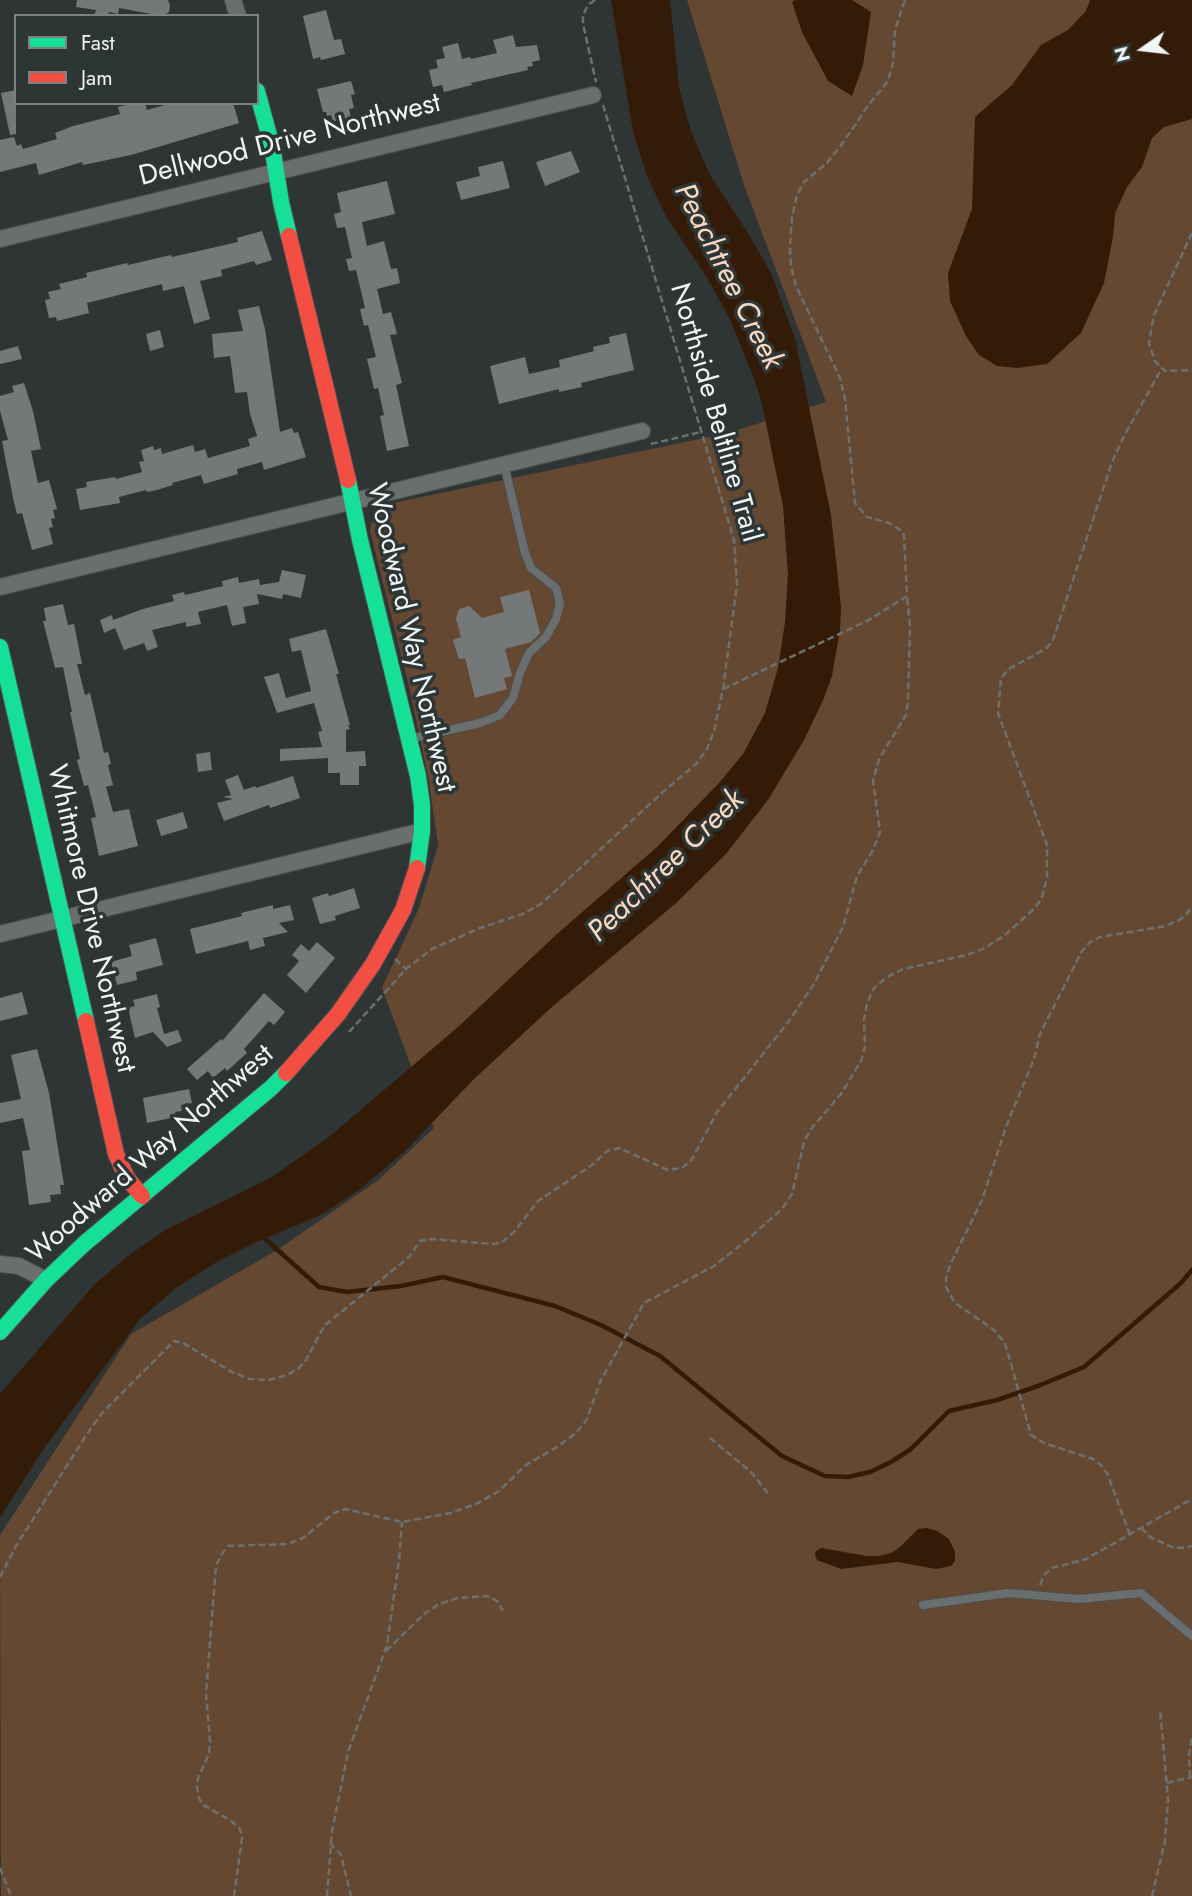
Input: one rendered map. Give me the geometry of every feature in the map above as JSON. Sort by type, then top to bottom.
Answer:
[{"type":"street","name":"Dellwood Drive Northwest","points":[[0,239],[593,94]]},
{"type":"street","name":"Woodward Way Northwest","points":[[0,1332],[46,1280],[85,1243],[271,1088],[304,1054],[338,1014],[373,964],[403,910],[416,872],[422,831],[421,795],[259,100]]},
{"type":"street","points":[[0,587],[642,431]]},
{"type":"street","name":"Whitmore Drive Northwest","points":[[0,647],[116,1154],[127,1178],[142,1196]]},
{"type":"street","points":[[0,934],[422,831]]},
{"type":"street","points":[[0,1264],[19,1266],[46,1280]]},
{"type":"lane","points":[[409,740],[480,723],[500,715],[513,698],[529,653],[546,637],[556,619],[560,603],[556,588],[531,568],[504,464]]},
{"type":"lane","points":[[923,1605],[1008,1593],[1079,1599],[1141,1593],[1192,1636]]},
{"type":"path","name":"Northside Beltline Trail","points":[[344,1037],[406,968],[432,949],[523,914],[541,904],[696,764],[707,749],[714,731],[723,689],[737,585],[734,540],[599,93],[583,23],[585,10],[594,0]]},
{"type":"path","points":[[0,1577],[16,1546],[102,1413],[174,1341],[183,1343],[250,1379],[269,1380],[287,1375],[306,1360],[317,1334],[392,1272],[409,1256],[419,1241],[432,1239],[493,1244],[502,1242],[514,1233],[538,1201],[592,1165],[607,1151],[619,1149],[668,1170],[682,1168],[691,1161],[717,1112],[789,1021],[814,984],[843,927],[857,876],[880,832],[873,780],[878,759],[905,715],[908,701],[910,626],[904,535],[890,523],[867,517],[855,503],[841,378],[796,286],[791,267],[790,246],[794,206],[804,182],[821,169],[842,144],[888,81],[893,63],[895,30],[905,0]]},
{"type":"path","points":[[1192,233],[1167,283],[1149,330],[1151,352],[1162,368],[1178,372],[1192,370]]},
{"type":"path","points":[[234,1896],[242,1838],[240,1829],[230,1820],[203,1805],[197,1787],[198,1778],[209,1754],[206,1693],[216,1566],[221,1555],[228,1546],[288,1544],[303,1538],[334,1513],[345,1509],[402,1522],[451,1513],[478,1503],[499,1491],[526,1465],[576,1433],[586,1421],[601,1380],[639,1311],[650,1298],[713,1266],[747,1240],[792,1195],[804,1142],[811,1129],[841,1094],[861,1060],[865,1047],[864,1019],[874,988],[903,969],[967,955],[985,948],[1021,921],[1042,897],[1047,878],[1047,845],[998,713],[1001,678],[1009,669],[1047,648],[1053,640],[1112,462],[1162,368]]},
{"type":"path","points":[[642,431],[645,446],[701,432]]},
{"type":"path","points":[[723,689],[869,620],[907,596]]},
{"type":"path","points":[[1130,1535],[1101,1465],[1084,1455],[1037,1440],[1031,1435],[1005,1343],[993,1329],[955,1303],[950,1297],[946,1279],[950,1265],[982,1200],[1007,1124],[1034,1059],[1040,1034],[1082,951],[1088,943],[1100,937],[1166,926],[1181,919],[1192,908]]},
{"type":"path","points":[[710,1438],[751,1472],[770,1496]]},
{"type":"path","points":[[1039,1596],[1044,1575],[1052,1568],[1086,1559],[1192,1499]]},
{"type":"path","points":[[327,1896],[330,1843],[348,1752],[384,1654],[392,1619],[402,1522]]},
{"type":"path","points":[[1141,1528],[1150,1537],[1172,1546],[1192,1546]]},
{"type":"path","points":[[384,1654],[424,1614],[439,1604],[458,1598],[487,1596],[497,1601],[503,1611]]},
{"type":"path","points":[[1152,1896],[1165,1841],[1168,1799],[1160,1709]]},
{"type":"path","points":[[1167,1783],[1191,1777],[1189,1755],[1192,1735]]},
{"type":"path","points":[[330,1843],[341,1855],[351,1896]]},
{"type":"path","points":[[0,1868],[11,1896]]},
{"type":"shaded area","points":[[687,0],[1192,0],[1192,1896],[1,1896],[0,1535],[131,1334],[277,1250],[377,1181],[434,1128],[382,988],[419,908],[438,846],[429,781],[409,686],[370,531],[373,517],[388,504],[728,433],[826,402],[744,185]]},
{"type":"water","name":"Peachtree Creek","points":[[611,0],[670,0],[679,87],[691,132],[710,175],[771,273],[795,339],[831,515],[841,607],[832,676],[824,698],[804,740],[768,800],[725,855],[675,904],[553,1006],[473,1080],[406,1150],[360,1189],[321,1215],[256,1242],[215,1263],[176,1288],[140,1319],[44,1448],[0,1518],[0,1394],[94,1285],[129,1255],[167,1229],[272,1177],[329,1137],[458,1027],[557,934],[657,847],[743,754],[765,713],[778,668],[788,575],[783,506],[762,404],[729,317],[706,276],[667,218],[647,176],[633,132]]},
{"type":"water","points":[[852,0],[871,12],[863,65],[852,96],[828,81],[802,32],[792,2]]},
{"type":"water","points":[[1090,0],[1192,0],[1192,119],[1164,127],[1152,138],[1142,167],[1127,187],[1115,213],[1104,283],[1081,333],[1047,364],[1017,368],[997,366],[979,355],[966,336],[950,301],[948,273],[972,209],[975,117],[1012,85],[1041,45],[1068,30],[1086,11]]},
{"type":"water","points":[[927,1528],[949,1539],[955,1552],[955,1561],[951,1566],[936,1569],[898,1562],[841,1569],[817,1560],[815,1555],[821,1548],[879,1556],[900,1547],[918,1529]]},
{"type":"building","points":[[77,0],[168,0],[170,6],[166,14],[119,8],[118,14],[95,14],[96,10],[76,7]]},
{"type":"building","points":[[326,10],[334,40],[341,39],[345,54],[321,60],[320,57],[313,59],[303,16]]},
{"type":"building","points":[[513,35],[516,47],[537,45],[540,60],[532,62],[533,66],[527,67],[528,70],[444,92],[442,85],[433,87],[429,70],[438,68],[436,60],[445,58],[442,47],[458,43],[462,59],[471,59],[497,53],[493,40]]},
{"type":"building","points":[[351,81],[355,94],[351,95],[354,108],[349,109],[351,117],[333,122],[331,115],[327,116],[326,112],[323,112],[317,89]]},
{"type":"building","points":[[14,90],[16,134],[10,135],[1,93]]},
{"type":"building","points":[[146,105],[147,110],[165,105],[234,105],[239,123],[131,155],[83,165],[82,162],[39,175],[36,163],[0,172],[0,140],[14,137],[17,146],[21,144],[23,149],[57,139],[55,133],[73,126],[120,114],[118,107]]},
{"type":"building","points":[[571,151],[580,172],[545,186],[536,162]]},
{"type":"building","points":[[503,161],[510,188],[461,200],[456,182],[480,176],[478,167]]},
{"type":"building","points":[[387,181],[395,214],[362,222],[367,246],[384,241],[391,269],[397,268],[400,283],[377,289],[383,314],[391,312],[397,334],[390,335],[402,383],[396,385],[409,446],[387,451],[380,416],[384,415],[378,388],[374,389],[367,359],[376,357],[368,325],[364,326],[360,309],[365,308],[356,270],[349,271],[346,259],[352,258],[345,227],[337,228],[334,214],[341,212],[337,193]]},
{"type":"building","points":[[262,231],[272,260],[256,265],[254,261],[221,270],[222,276],[200,281],[210,319],[194,324],[184,286],[163,291],[162,284],[87,303],[89,313],[57,321],[56,317],[49,318],[45,300],[50,299],[48,292],[61,289],[59,284],[87,277],[86,273],[127,263],[128,265],[171,255],[172,257],[238,242],[237,238]]},
{"type":"building","points":[[259,306],[265,329],[280,432],[292,428],[294,433],[298,432],[306,457],[264,470],[262,462],[237,469],[238,474],[204,484],[201,475],[157,490],[119,497],[120,503],[80,510],[76,489],[87,487],[86,482],[116,479],[142,472],[139,462],[144,461],[141,450],[153,446],[154,450],[161,448],[162,454],[193,445],[195,452],[205,449],[208,458],[250,446],[248,439],[257,436],[247,392],[235,393],[230,356],[214,358],[212,334],[243,331],[238,310]]},
{"type":"building","points":[[160,330],[164,347],[150,351],[146,334]]},
{"type":"building","points":[[626,333],[634,370],[581,383],[582,387],[559,392],[559,389],[499,404],[490,366],[525,357],[529,374],[560,367],[559,360],[594,351],[593,347],[610,343],[609,337]]},
{"type":"building","points":[[18,346],[22,359],[0,364],[0,351]]},
{"type":"building","points":[[24,383],[41,449],[31,451],[38,483],[49,480],[57,509],[53,510],[55,518],[51,519],[53,527],[49,528],[53,544],[32,550],[22,513],[17,514],[13,498],[2,441],[8,440],[0,411],[0,396],[14,392],[12,386]]},
{"type":"building","points":[[282,570],[306,575],[301,598],[283,594],[282,599],[257,594],[259,604],[243,607],[246,623],[232,626],[227,605],[198,612],[201,624],[186,627],[186,622],[152,630],[158,647],[147,651],[144,643],[124,650],[115,628],[104,633],[100,620],[112,615],[113,620],[174,601],[172,595],[184,592],[185,595],[223,586],[222,581],[238,577],[239,583],[259,579],[260,585],[279,582]]},
{"type":"building","points":[[529,590],[540,633],[531,642],[505,649],[512,676],[504,678],[507,689],[475,698],[465,658],[459,659],[453,640],[461,637],[456,619],[459,609],[469,606],[482,618],[504,612],[500,597]]},
{"type":"building","points":[[63,604],[68,625],[74,624],[82,664],[77,664],[85,695],[90,693],[104,753],[108,752],[111,764],[108,765],[113,785],[106,787],[113,812],[129,809],[138,846],[99,856],[91,818],[96,817],[88,785],[84,786],[77,760],[80,759],[63,667],[55,668],[43,621],[46,621],[44,608]]},
{"type":"building","points":[[326,629],[350,725],[350,729],[346,730],[346,752],[365,751],[366,766],[359,766],[359,785],[340,785],[340,773],[328,773],[328,758],[280,761],[280,749],[322,747],[318,732],[322,731],[314,703],[277,713],[264,677],[279,673],[286,698],[311,691],[301,650],[292,652],[289,639]]},
{"type":"building","points":[[210,752],[212,770],[198,772],[196,754]]},
{"type":"building","points":[[238,775],[244,790],[293,776],[300,798],[270,808],[269,805],[224,821],[217,803],[233,799],[223,797],[231,795],[225,780]]},
{"type":"building","points":[[183,812],[188,828],[161,836],[156,820]]},
{"type":"building","points":[[354,888],[360,908],[335,916],[336,920],[320,924],[312,898]]},
{"type":"building","points":[[273,905],[273,909],[290,905],[294,920],[279,923],[288,932],[263,938],[265,946],[250,950],[248,941],[196,954],[190,929]]},
{"type":"building","points":[[156,938],[163,965],[136,972],[137,980],[117,985],[111,962],[132,956],[129,945]]},
{"type":"building","points":[[317,942],[335,958],[306,993],[287,975],[299,961],[292,955],[301,944],[309,951]]},
{"type":"building","points":[[22,992],[28,1014],[0,1021],[0,998]]},
{"type":"building","points":[[264,993],[285,1012],[274,1025],[269,1021],[244,1049],[247,1053],[227,1071],[225,1068],[213,1078],[208,1071],[197,1080],[187,1069],[221,1039],[222,1041]]},
{"type":"building","points":[[157,994],[160,1007],[157,1008],[164,1034],[178,1030],[182,1041],[167,1047],[153,1032],[135,1038],[128,1008],[135,1006],[133,1000]]},
{"type":"building","points":[[37,1049],[49,1093],[64,1185],[60,1185],[61,1194],[50,1195],[51,1202],[29,1205],[22,1151],[30,1150],[23,1118],[0,1123],[0,1103],[21,1099],[11,1055]]},
{"type":"building","points":[[189,1089],[192,1103],[181,1105],[182,1111],[175,1112],[176,1117],[147,1123],[143,1098]]},
{"type":"waterway","points":[[262,1236],[319,1287],[347,1292],[401,1286],[443,1277],[555,1306],[601,1325],[660,1356],[782,1456],[825,1476],[848,1477],[870,1472],[911,1449],[949,1411],[997,1400],[1084,1367],[1181,1283],[1192,1270]]},
{"type":"traffic: fast","points":[[259,98],[272,146],[289,236]]},
{"type":"traffic: fast","points":[[348,480],[360,540],[418,776],[422,831],[417,868]]},
{"type":"traffic: fast","points":[[0,647],[86,1021]]},
{"type":"traffic: fast","points":[[0,1332],[46,1280],[85,1243],[286,1073]]},
{"type":"traffic: jam","points":[[289,236],[348,480]]},
{"type":"traffic: jam","points":[[286,1073],[338,1014],[373,964],[403,910],[417,868]]},
{"type":"traffic: jam","points":[[86,1021],[116,1154],[127,1178],[142,1196]]}]
